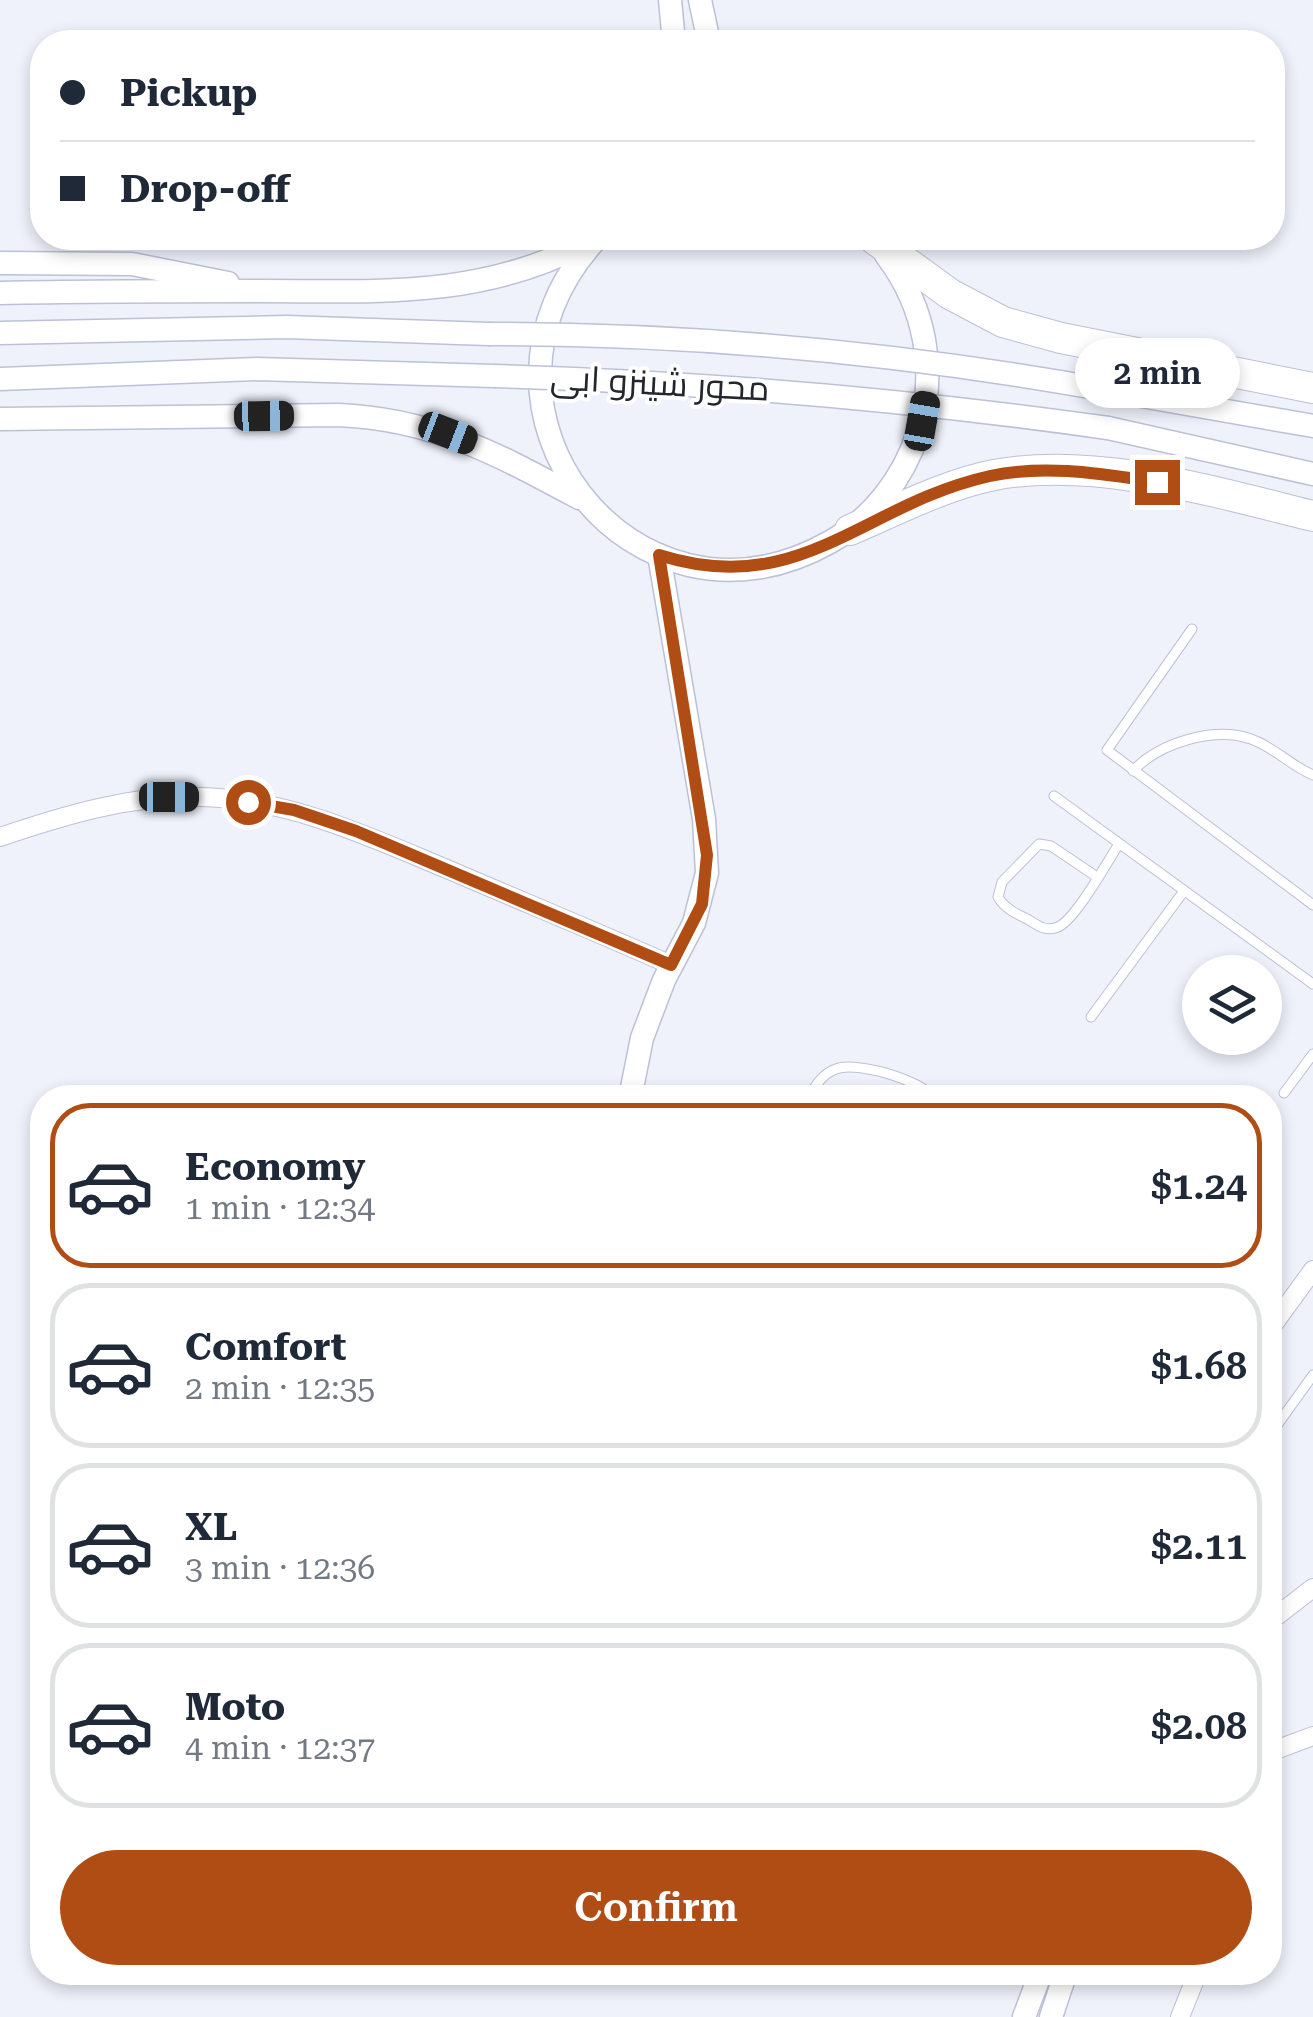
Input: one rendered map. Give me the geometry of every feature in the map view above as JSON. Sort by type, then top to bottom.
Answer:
[{"type":"highway","points":[[889,250],[950,294],[1018,326],[1313,388]]},
{"type":"highway","points":[[850,530],[958,485],[1038,470],[1085,472],[1193,487],[1313,516]]},
{"type":"main road","points":[[670,0],[673,30]]},
{"type":"main road","points":[[700,0],[706,30]]},
{"type":"main road","points":[[0,294],[418,291],[456,287],[530,268],[570,250]]},
{"type":"main road","points":[[587,250],[556,294],[539,364],[539,388],[548,434],[568,478],[585,501],[628,539],[659,555],[710,568],[754,568],[815,551],[870,513],[902,470],[918,434],[927,395],[925,342],[919,316],[896,268],[882,250]]},
{"type":"main road","points":[[0,263],[132,264],[204,276],[250,291]]},
{"type":"main road","name":"محور شينزو ابى","points":[[0,333],[286,327],[666,337],[932,361],[1313,426]]},
{"type":"main road","name":"محور شينزو ابى","points":[[0,379],[257,369],[802,391],[1108,428],[1313,474]]},
{"type":"main road","points":[[0,419],[338,415],[394,420],[474,443],[585,501]]},
{"type":"main road","points":[[633,1085],[642,1038],[671,965],[702,904],[707,855],[659,555]]},
{"type":"main road","points":[[1024,2017],[1036,1985]]},
{"type":"main road","points":[[1051,2017],[1062,1985]]},
{"type":"street","points":[[0,837],[68,815],[136,800],[202,797],[272,806],[372,837],[671,965]]},
{"type":"street","points":[[1282,1313],[1313,1270]]},
{"type":"street","points":[[1282,1611],[1313,1588]]},
{"type":"street","points":[[1282,1748],[1313,1736]]},
{"type":"street","points":[[1180,2017],[1193,1985]]},
{"type":"lane","points":[[1192,629],[1107,750],[1313,904]]},
{"type":"lane","points":[[1133,771],[1167,747],[1226,735],[1261,743],[1313,774]]},
{"type":"lane","points":[[1054,796],[1313,984]]},
{"type":"lane","points":[[1097,877],[1051,846],[1039,844],[1002,882],[998,897],[1008,908],[1037,925],[1054,928],[1064,923],[1097,877],[1119,844]]},
{"type":"lane","points":[[1092,1017],[1184,891]]},
{"type":"lane","points":[[1284,1093],[1313,1054]]},
{"type":"lane","points":[[817,1085],[823,1076],[850,1066],[919,1085]]},
{"type":"lane","points":[[1282,1418],[1313,1375]]},
{"type":"route","points":[[248,802],[294,810],[356,831],[671,965],[702,904],[707,855],[659,555],[710,568],[776,564],[815,551],[850,530],[948,489],[1015,472],[1062,470],[1157,482]]}]
